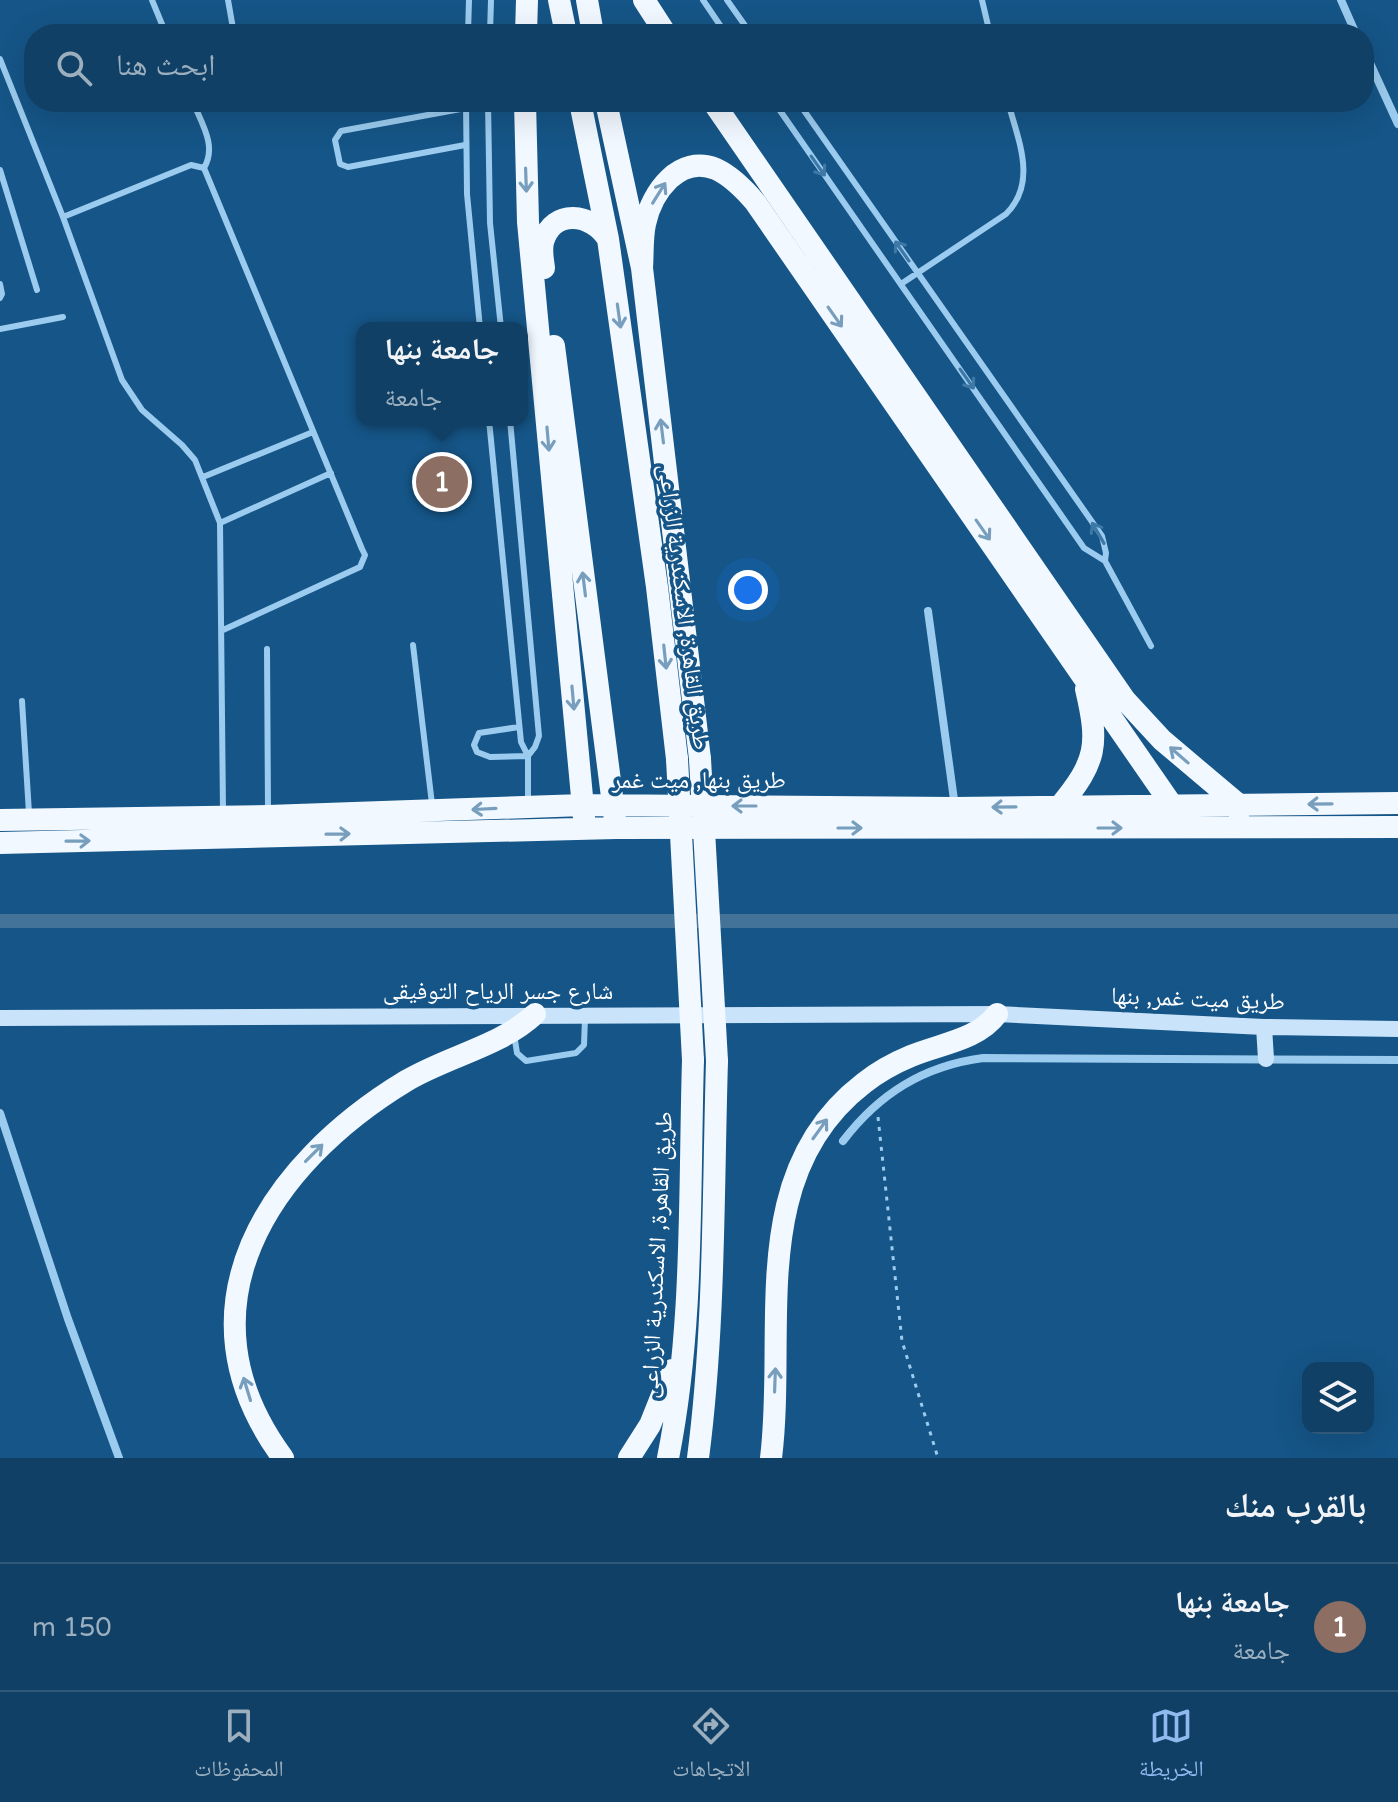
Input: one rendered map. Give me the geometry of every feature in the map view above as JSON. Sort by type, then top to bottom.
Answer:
[{"type":"highway","points":[[526,24],[527,0]]},
{"type":"highway","points":[[559,0],[564,24]]},
{"type":"highway","points":[[587,0],[591,24]]},
{"type":"highway","points":[[644,0],[660,24]]},
{"type":"highway","points":[[525,112],[528,222],[584,829]]},
{"type":"highway","name":"طريق القاهرة, الاسكندرية الزراعى","points":[[582,112],[608,239],[657,587],[677,759],[693,1060],[687,1279],[668,1458]]},
{"type":"highway","name":"طريق القاهرة, الاسكندرية الزراعى","points":[[608,112],[642,268],[700,759],[717,1061],[709,1344],[698,1458]]},
{"type":"highway","points":[[720,112],[1125,700],[1162,740],[1239,805],[1241,829]]},
{"type":"highway","points":[[642,268],[645,225],[652,201],[669,178],[680,170],[697,166],[714,168],[740,185],[1083,672],[1188,828]]},
{"type":"highway","points":[[608,239],[594,223],[574,217],[564,220],[548,233],[542,253],[616,828]]},
{"type":"highway","points":[[1060,806],[1080,782],[1093,751],[1093,718],[1083,672]]},
{"type":"highway","points":[[605,756],[613,770],[634,792],[662,806]]},
{"type":"highway","name":"طريق بنها, ميت غمر","points":[[0,820],[268,816],[583,805],[955,808],[1398,803]]},
{"type":"highway","name":"طريق بنها, ميت غمر","points":[[0,843],[616,828],[1398,827]]},
{"type":"highway","points":[[771,1458],[780,1238],[787,1197],[802,1158],[831,1115],[865,1082],[905,1058],[978,1032],[997,1014]]},
{"type":"highway","points":[[283,1458],[250,1401],[236,1340],[240,1279],[261,1221],[296,1171],[362,1111],[433,1066],[521,1020]]},
{"type":"highway","points":[[629,1458],[650,1425],[682,1343]]},
{"type":"main road","name":"شارع جسر الرياح التوفيقى","points":[[0,1018],[521,1020],[585,1014],[997,1014]]},
{"type":"main road","name":"طريق ميت غمر, بنها","points":[[997,1014],[1264,1027],[1398,1029]]},
{"type":"main road","points":[[1264,1027],[1266,1059]]},
{"type":"street","points":[[1341,0],[1352,24]]},
{"type":"street","points":[[1374,72],[1398,124]]},
{"type":"street","points":[[928,611],[955,808]]},
{"type":"street","points":[[843,1141],[877,1103],[919,1076],[950,1064],[983,1058],[1398,1060]]},
{"type":"street","points":[[0,1113],[68,1319],[119,1458]]},
{"type":"lane","points":[[152,0],[162,24]]},
{"type":"lane","points":[[228,0],[232,24]]},
{"type":"lane","points":[[468,24],[469,0]]},
{"type":"lane","points":[[490,24],[491,0]]},
{"type":"lane","points":[[703,0],[719,24]]},
{"type":"lane","points":[[727,0],[744,24]]},
{"type":"lane","points":[[982,0],[988,24]]},
{"type":"lane","points":[[0,59],[63,217],[122,380],[149,417],[195,460],[220,523],[223,817]]},
{"type":"lane","points":[[0,80],[8,77]]},
{"type":"lane","points":[[197,112],[211,148],[204,168]]},
{"type":"lane","points":[[432,112],[341,131],[335,140],[340,164],[348,167],[465,145]]},
{"type":"lane","points":[[466,112],[465,145],[480,322]]},
{"type":"lane","points":[[488,112],[490,223],[500,322]]},
{"type":"lane","points":[[781,112],[1084,548],[1105,561],[1151,646]]},
{"type":"lane","points":[[805,112],[1102,536],[1105,561]]},
{"type":"lane","points":[[901,284],[1006,214],[1018,199],[1025,173],[1010,112]]},
{"type":"lane","points":[[63,217],[191,165],[204,168]]},
{"type":"lane","points":[[204,168],[365,555],[360,567],[223,630]]},
{"type":"lane","points":[[0,170],[37,290]]},
{"type":"lane","points":[[0,284],[0,298]]},
{"type":"lane","points":[[0,329],[63,317]]},
{"type":"lane","points":[[490,426],[519,727],[522,747],[528,756],[529,830]]},
{"type":"lane","points":[[511,426],[539,736],[528,756]]},
{"type":"lane","points":[[203,477],[313,432]]},
{"type":"lane","points":[[220,523],[331,473]]},
{"type":"lane","points":[[413,645],[433,811]]},
{"type":"lane","points":[[267,649],[268,816]]},
{"type":"lane","points":[[22,701],[29,820]]},
{"type":"lane","points":[[519,727],[479,733],[474,745],[483,756],[528,756]]},
{"type":"lane","points":[[521,1020],[517,1053],[526,1061],[576,1053],[584,1045],[585,1014]]},
{"type":"path","points":[[877,1103],[902,1341],[938,1458]]},
{"type":"waterway","points":[[0,921],[1398,921]]},
{"type":"place","name":"جامعة بنها","points":[[442,482]]}]
